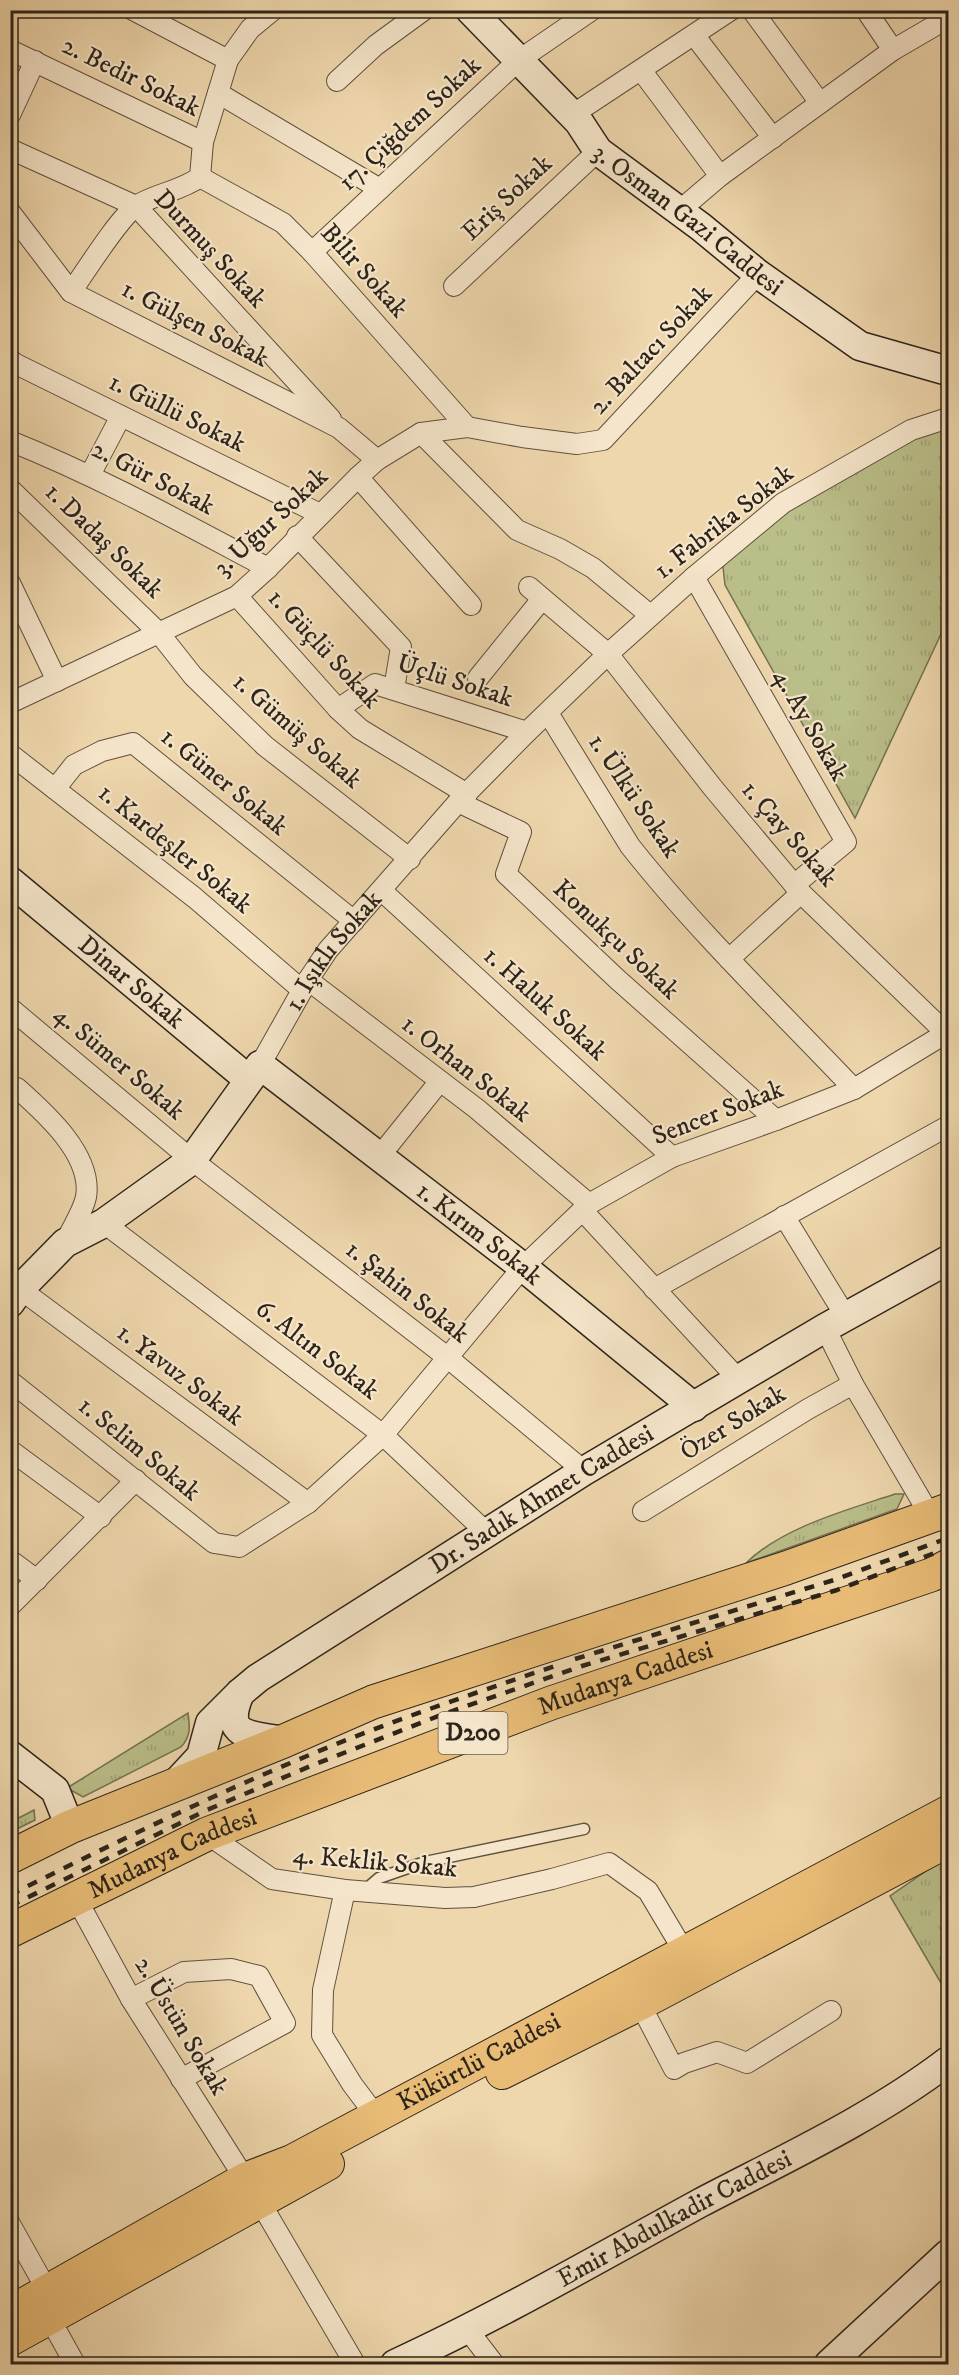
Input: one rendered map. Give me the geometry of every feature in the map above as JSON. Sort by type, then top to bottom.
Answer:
[{"type":"highway","name":"D200","points":[[10,1857],[70,1827],[284,1741],[374,1702],[786,1568],[940,1514]]},
{"type":"highway","name":"Mudanya Caddesi","points":[[10,1931],[207,1834],[551,1703],[931,1575],[948,1566]]},
{"type":"main road","name":"Kükürtlü Caddesi","points":[[253,2191],[292,2161],[948,1812]]},
{"type":"main road","name":"Kükürtlü Caddesi","points":[[10,2340],[49,2306],[253,2191],[389,2131],[640,2004],[948,1841]]},
{"type":"main road","name":"Kükürtlü Caddesi","points":[[10,2312],[49,2306]]},
{"type":"street","points":[[134,10],[169,18],[228,60]]},
{"type":"street","points":[[71,292],[119,225],[136,206],[200,177],[203,142],[228,60],[250,29],[273,10]]},
{"type":"street","points":[[337,81],[376,45],[424,10]]},
{"type":"street","name":"3. Osman Gazi Caddesi","points":[[470,10],[572,115],[598,151],[758,274],[860,346],[948,371]]},
{"type":"street","name":"17. Çiğdem Sokak","points":[[312,252],[519,60],[592,10]]},
{"type":"street","points":[[572,115],[731,10]]},
{"type":"street","points":[[752,10],[820,103]]},
{"type":"street","points":[[866,10],[892,50]]},
{"type":"street","points":[[679,211],[720,176],[892,50],[948,18]]},
{"type":"street","points":[[694,35],[772,138]]},
{"type":"street","name":"2. Bedir Sokak","points":[[10,51],[203,142]]},
{"type":"street","points":[[10,115],[35,62]]},
{"type":"street","points":[[641,70],[720,176]]},
{"type":"street","points":[[218,93],[380,189]]},
{"type":"street","name":"Durmuş Sokak","points":[[10,149],[136,206],[339,428]]},
{"type":"street","name":"Eriş Sokak","points":[[454,286],[598,151]]},
{"type":"street","name":"Bilir Sokak","points":[[200,177],[283,223],[312,252],[467,427]]},
{"type":"street","name":"1. Gülşen Sokak","points":[[10,212],[71,292],[339,428],[378,460]]},
{"type":"street","name":"2. Baltacı Sokak","points":[[467,427],[577,444],[603,440],[758,274]]},
{"type":"street","name":"1. Güllü Sokak","points":[[10,358],[14,363],[320,514]]},
{"type":"street","points":[[90,475],[121,416]]},
{"type":"street","name":"1. Fabrika Sokak","points":[[608,654],[694,577],[783,503],[911,430],[948,418]]},
{"type":"street","name":"3. Uğur Sokak","points":[[10,703],[237,596],[378,460],[422,433],[467,427]]},
{"type":"street","points":[[422,433],[517,530],[560,549],[593,568],[650,615]]},
{"type":"street","name":"2. Gür Sokak","points":[[10,441],[90,475],[143,501],[268,568]]},
{"type":"street","points":[[358,477],[471,605]]},
{"type":"street","name":"1. Dadaş Sokak","points":[[10,489],[159,633]]},
{"type":"street","points":[[297,536],[401,647],[394,689]]},
{"type":"street","name":"4. Ay Sokak","points":[[694,577],[846,842],[797,889]]},
{"type":"street","points":[[10,583],[57,681]]},
{"type":"street","name":"1. Çay Sokak","points":[[478,678],[535,593],[608,654],[713,788],[797,889],[947,1032]]},
{"type":"street","name":"1. Güçlü Sokak","points":[[237,596],[338,709],[360,729],[462,798]]},
{"type":"street","name":"1. Gümüş Sokak","points":[[159,633],[193,675],[265,746],[410,859]]},
{"type":"street","name":"1. Işıklı Sokak","points":[[65,1243],[104,1223],[192,1160],[254,1072],[328,950],[462,798],[608,654]]},
{"type":"street","name":"Üçlü Sokak","points":[[338,709],[375,684],[527,732]]},
{"type":"street","name":"1. Ülkü Sokak","points":[[548,713],[630,846],[673,898],[729,959],[854,1089]]},
{"type":"street","name":"1. Güner Sokak","points":[[55,789],[74,765],[102,751],[133,743],[354,921]]},
{"type":"street","name":"1. Kardeşler Sokak","points":[[10,754],[305,985]]},
{"type":"street","name":"Konukçu Sokak","points":[[462,798],[521,832],[506,874],[617,979],[776,1120]]},
{"type":"street","name":"Dinar Sokak","points":[[11,886],[254,1072]]},
{"type":"street","points":[[729,959],[797,889]]},
{"type":"street","name":"1. Haluk Sokak","points":[[382,891],[672,1157]]},
{"type":"street","name":"1. Orhan Sokak","points":[[305,985],[477,1109],[585,1207],[654,1289],[739,1380]]},
{"type":"street","name":"4. Sümer Sokak","points":[[10,1008],[192,1160]]},
{"type":"street","name":"Sencer Sokak","points":[[238,1547],[308,1503],[383,1435],[523,1267],[585,1207],[672,1157],[854,1089],[947,1032]]},
{"type":"street","name":"1. Kırım Sokak","points":[[254,1072],[379,1157],[523,1267],[694,1407]]},
{"type":"street","points":[[379,1157],[440,1081]]},
{"type":"street","name":"1. Işıklı Sokak","points":[[14,1091],[51,1118],[86,1171],[86,1198],[65,1243],[15,1296]]},
{"type":"street","points":[[654,1289],[948,1126]]},
{"type":"street","name":"1. Şahin Sokak","points":[[192,1160],[447,1357],[584,1471]]},
{"type":"street","points":[[784,1216],[835,1323],[853,1384],[940,1514]]},
{"type":"street","name":"6. Altın Sokak","points":[[104,1223],[383,1435],[487,1533]]},
{"type":"street","name":"Dr. Sadık Ahmet Caddesi","points":[[176,1783],[201,1756],[210,1723],[258,1678],[584,1471],[835,1323],[948,1260]]},
{"type":"street","name":"1. Yavuz Sokak","points":[[15,1296],[308,1503]]},
{"type":"street","name":"1. Selim Sokak","points":[[10,1381],[214,1543],[238,1547]]},
{"type":"street","name":"Özer Sokak","points":[[643,1511],[808,1408],[853,1384]]},
{"type":"street","points":[[10,1450],[100,1517]]},
{"type":"street","points":[[10,1606],[136,1480]]},
{"type":"street","points":[[10,1560],[37,1580]]},
{"type":"street","points":[[240,1693],[232,1719],[237,1728],[250,1735],[284,1741]]},
{"type":"street","points":[[10,1755],[55,1790],[70,1827]]},
{"type":"street","name":"4. Keklik Sokak","points":[[207,1834],[272,1880],[345,1890],[445,1898],[474,1897],[609,1863],[648,1891],[685,1953]]},
{"type":"street","points":[[345,1890],[323,1990],[322,2035],[352,2084],[376,2116]]},
{"type":"street","name":"2. Üstün Sokak","points":[[76,1898],[131,2000],[253,2191],[355,2364]]},
{"type":"street","points":[[131,2000],[184,1972],[231,1969],[259,1976],[285,2023],[181,2079]]},
{"type":"street","points":[[640,2004],[674,2069],[684,2063],[717,2052],[747,2063],[831,2011]]},
{"type":"street","name":"Emir Abdulkadir Caddesi","points":[[394,2364],[468,2330],[857,2120],[948,2061]]},
{"type":"street","points":[[10,2224],[75,2364]]},
{"type":"street","points":[[830,2364],[948,2254]]},
{"type":"street","points":[[468,2330],[494,2364]]},
{"type":"lane","points":[[365,1890],[379,1878],[425,1862],[584,1829]]},
{"type":"path","points":[[944,1461],[948,1460]]},
{"type":"green space","points":[[948,424],[948,608],[941,634],[855,818],[725,585],[723,567],[731,552],[794,503],[859,463]]},
{"type":"green space","points":[[895,1494],[904,1494],[897,1509],[746,1563],[778,1539],[816,1521]]},
{"type":"green space","points":[[188,1713],[189,1731],[181,1747],[83,1797],[67,1788]]},
{"type":"green space","points":[[34,1810],[35,1820],[11,1832],[11,1822]]},
{"type":"green space","points":[[948,1856],[948,1995],[890,1896]]},
{"type":"railway","points":[[575,1659],[834,1580],[948,1538]]},
{"type":"railway","points":[[10,1906],[207,1810],[313,1765],[441,1715],[582,1666],[837,1590],[948,1548]]},
{"type":"railway","points":[[10,1895],[157,1823],[307,1756],[399,1720],[555,1666]]}]
